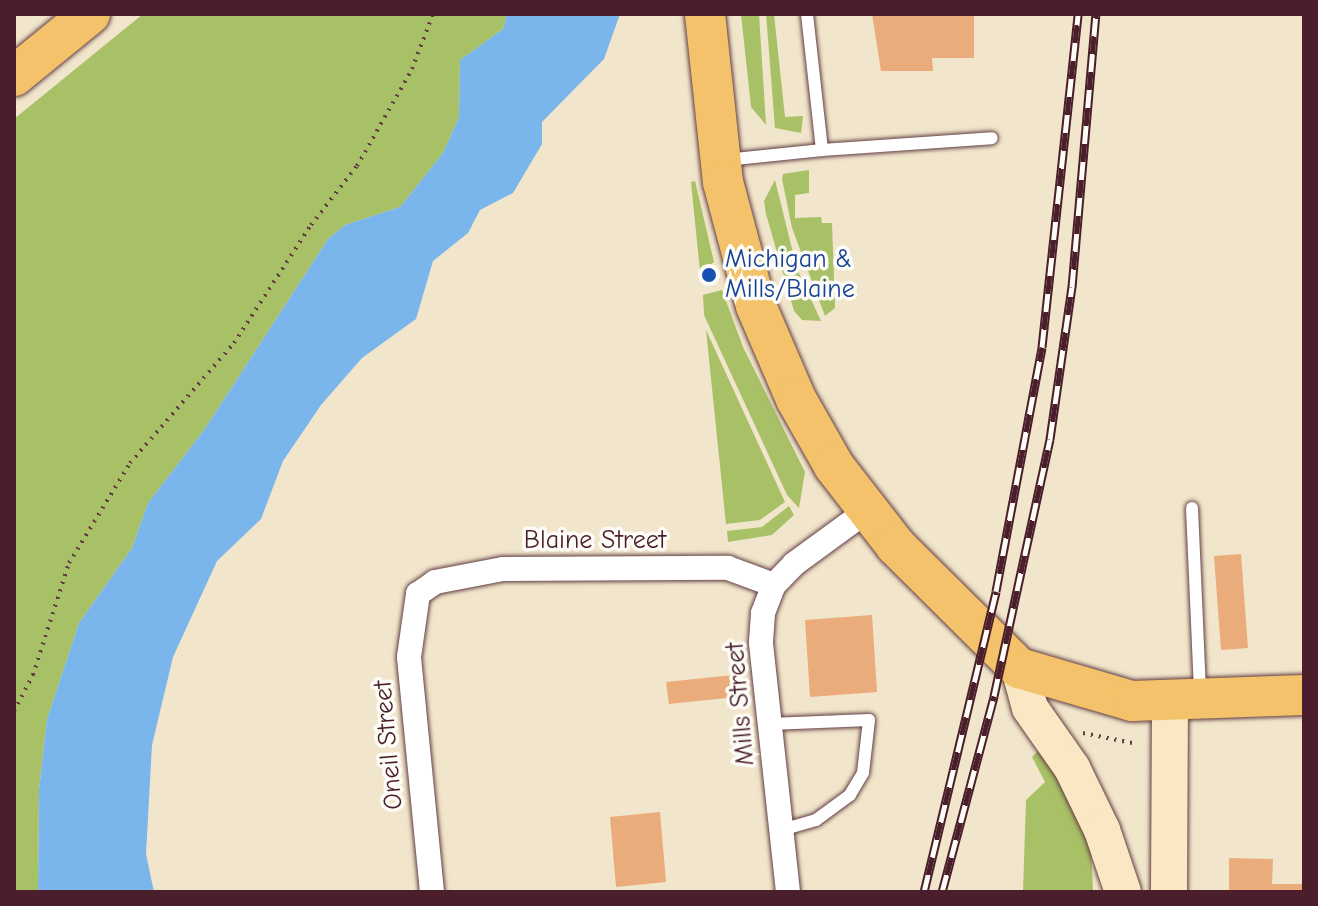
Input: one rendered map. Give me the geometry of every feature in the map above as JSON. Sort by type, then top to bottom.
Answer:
[{"type":"main road","points":[[14,76],[90,14]]},
{"type":"main road","points":[[705,14],[720,161],[732,227],[756,306],[796,399],[834,466],[940,594],[1019,668],[1103,696],[1185,702],[1304,695]]},
{"type":"street","name":"Mills Street","points":[[788,892],[761,642],[763,613],[774,585],[794,564],[868,510]]},
{"type":"street","name":"Blaine Street","points":[[418,594],[435,582],[503,569],[728,568],[774,585]]},
{"type":"street","name":"Oneil Street","points":[[418,594],[409,657],[432,892]]},
{"type":"street","points":[[1019,668],[1030,708],[1072,768],[1102,830],[1123,892]]},
{"type":"street","points":[[1169,892],[1185,702]]},
{"type":"lane","points":[[807,14],[822,150]]},
{"type":"lane","points":[[720,161],[992,138]]},
{"type":"lane","points":[[1185,702],[1192,508]]},
{"type":"lane","points":[[770,724],[869,720],[863,773],[850,795],[816,820],[781,830]]},
{"type":"path","points":[[14,711],[33,675],[69,563],[130,463],[193,384],[234,343],[303,236],[357,166],[412,69],[433,14]]},
{"type":"path","points":[[1080,732],[1132,743]]},
{"type":"green space","points":[[143,14],[507,14],[503,29],[460,60],[459,117],[443,153],[400,207],[345,225],[328,239],[204,430],[148,503],[132,548],[79,623],[47,719],[39,790],[38,892],[14,892],[14,119]]},
{"type":"green space","points":[[741,14],[759,14],[766,125],[751,107]]},
{"type":"green space","points":[[766,14],[774,14],[785,117],[803,116],[801,133],[775,128]]},
{"type":"green space","points":[[809,170],[809,193],[795,195],[795,218],[821,217],[822,223],[832,223],[835,308],[825,316],[792,228],[782,179],[783,174]]},
{"type":"green space","points":[[775,180],[797,269],[821,321],[802,320],[794,311],[764,201]]},
{"type":"green space","points":[[695,181],[714,262],[700,271],[691,182]]},
{"type":"green space","points":[[722,290],[743,347],[805,472],[799,508],[787,495],[704,315],[703,295]]},
{"type":"green space","points":[[706,330],[785,502],[760,520],[726,524]]},
{"type":"green space","points":[[789,506],[794,515],[772,535],[728,542],[727,531],[762,527]]},
{"type":"green space","points":[[1038,751],[1054,771],[1091,845],[1093,892],[1023,892],[1026,800],[1045,782],[1032,757]]},
{"type":"water","points":[[507,14],[620,14],[604,59],[542,122],[542,144],[513,193],[480,210],[468,233],[433,261],[416,319],[362,358],[321,405],[283,461],[261,519],[217,561],[173,657],[152,745],[146,854],[154,892],[38,892],[39,790],[47,719],[79,623],[132,548],[148,503],[204,430],[328,239],[345,225],[400,207],[443,153],[459,117],[460,60],[503,29]]},
{"type":"building","points":[[872,14],[974,14],[974,58],[932,58],[933,71],[881,71]]},
{"type":"building","points":[[1241,554],[1248,648],[1221,650],[1214,556]]},
{"type":"building","points":[[872,615],[877,692],[810,697],[805,620]]},
{"type":"building","points":[[734,675],[736,697],[669,704],[666,682]]},
{"type":"building","points":[[660,812],[666,882],[616,887],[610,817]]},
{"type":"building","points":[[1229,858],[1273,859],[1272,884],[1304,884],[1304,892],[1229,892]]},
{"type":"railway","points":[[924,892],[996,591],[1042,347],[1078,14]]},
{"type":"railway","points":[[942,892],[994,696],[1050,439],[1072,287],[1096,14]]},
{"type":"place","name":"Michigan & Mills/Blaine","points":[[709,275]]}]
